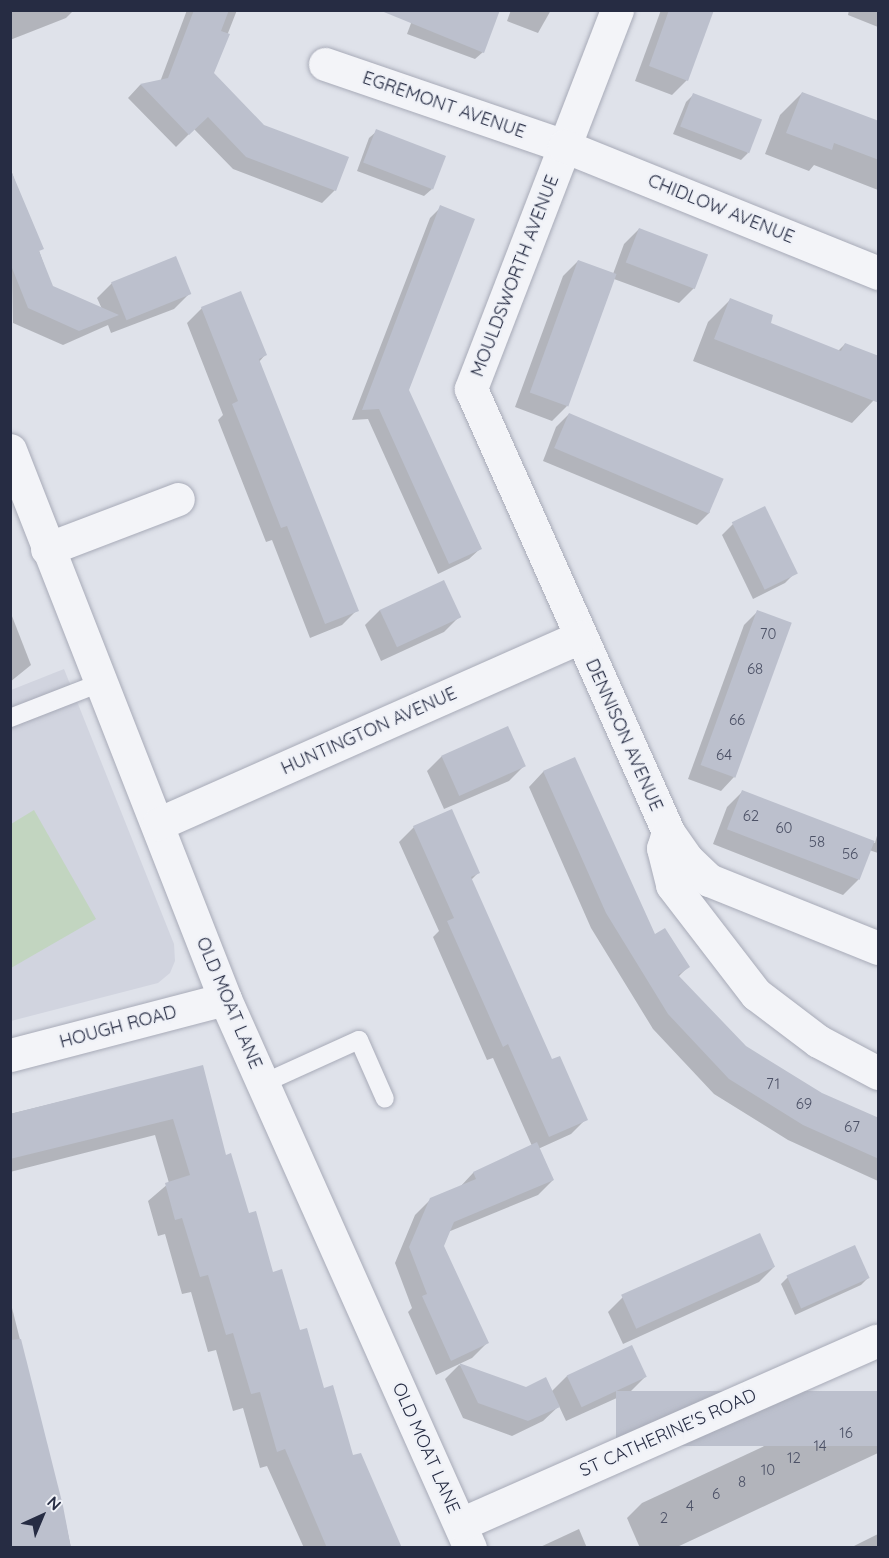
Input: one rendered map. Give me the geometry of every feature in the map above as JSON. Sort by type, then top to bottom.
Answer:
[{"type":"street","name":"MOULDSWORTH AVENUE","points":[[580,637],[471,389],[617,10]]},
{"type":"street","name":"EGREMONT AVENUE","points":[[324,64],[564,146]]},
{"type":"street","name":"CHIDLOW AVENUE","points":[[564,146],[878,273]]},
{"type":"street","name":"OLD MOAT LANE","points":[[10,450],[225,999],[466,1536]]},
{"type":"street","points":[[48,549],[178,499]]},
{"type":"street","name":"HUNTINGTON AVENUE","points":[[158,825],[580,637]]},
{"type":"street","name":"DENNISON AVENUE","points":[[580,637],[668,832],[709,880],[879,948]]},
{"type":"street","name":"DENNISON AVENUE","points":[[668,832],[663,848],[672,885],[756,994],[818,1041],[879,1073]]},
{"type":"street","name":"HOUGH ROAD","points":[[10,1055],[225,999]]},
{"type":"street","name":"ST CATHERINE'S ROAD","points":[[466,1536],[876,1341]]},
{"type":"lane","points":[[10,717],[100,683]]},
{"type":"lane","points":[[264,1083],[358,1040],[385,1099]]},
{"type":"shaded area","points":[[64,669],[174,944],[175,961],[170,973],[158,983],[11,1021],[11,690]]},
{"type":"green space","points":[[34,810],[96,919],[11,968],[11,824]]},
{"type":"building","points":[[194,10],[229,10],[221,31],[230,34],[214,73],[264,125],[349,157],[336,191],[246,157],[208,117],[189,135],[140,84],[168,78]]},
{"type":"building","points":[[379,10],[500,10],[484,53]]},
{"type":"building","points":[[669,10],[714,10],[688,81],[649,66]]},
{"type":"building","points":[[802,92],[879,121],[879,160],[834,143],[832,150],[786,133]]},
{"type":"building","points":[[693,93],[762,120],[749,153],[680,127]]},
{"type":"building","points":[[376,129],[446,156],[433,189],[363,163]]},
{"type":"building","points":[[10,168],[44,249],[39,251],[53,286],[119,315],[79,331],[28,308],[10,263]]},
{"type":"building","points":[[440,205],[475,219],[409,390],[482,549],[449,564],[379,409],[362,410]]},
{"type":"building","points":[[639,228],[708,255],[695,289],[626,263]]},
{"type":"building","points":[[176,256],[191,294],[126,320],[111,282]]},
{"type":"building","points":[[578,260],[617,274],[568,407],[530,392]]},
{"type":"building","points":[[241,291],[267,355],[259,359],[359,611],[325,624],[287,526],[281,528],[232,404],[238,401],[201,307]]},
{"type":"building","points":[[730,298],[773,315],[771,323],[841,351],[845,343],[879,356],[879,403],[714,339]]},
{"type":"building","points":[[569,413],[724,479],[709,514],[554,448]]},
{"type":"building","points":[[765,506],[798,573],[765,590],[732,522]]},
{"type":"building","points":[[444,580],[461,617],[397,647],[380,610]]},
{"type":"building","points":[[757,610],[792,623],[735,778],[701,765]]},
{"type":"building","points":[[508,726],[526,766],[459,796],[441,756]]},
{"type":"building","points":[[575,757],[655,934],[665,928],[690,967],[678,975],[746,1046],[822,1093],[879,1118],[879,1159],[803,1125],[729,1079],[668,1014],[606,913],[543,771]]},
{"type":"building","points":[[742,790],[875,841],[860,880],[727,829]]},
{"type":"building","points":[[452,809],[480,873],[471,877],[552,1059],[560,1056],[588,1120],[549,1137],[508,1044],[503,1047],[447,921],[454,918],[413,826]]},
{"type":"building","points":[[203,1065],[226,1155],[231,1153],[249,1213],[256,1211],[273,1272],[282,1269],[300,1330],[307,1328],[324,1388],[333,1385],[353,1455],[361,1453],[402,1548],[327,1548],[285,1449],[277,1452],[260,1392],[251,1394],[233,1333],[226,1335],[208,1275],[200,1277],[182,1218],[175,1220],[165,1183],[190,1175],[173,1119],[10,1159],[10,1114]]},
{"type":"building","points":[[537,1142],[554,1180],[454,1222],[444,1246],[489,1343],[451,1361],[422,1296],[427,1294],[409,1247],[430,1198],[476,1179],[473,1172]]},
{"type":"building","points":[[760,1233],[775,1267],[636,1329],[621,1295]]},
{"type":"building","points":[[855,1245],[870,1278],[801,1308],[786,1276]]},
{"type":"building","points":[[21,1339],[63,1506],[71,1548],[10,1548],[10,1340]]},
{"type":"building","points":[[632,1345],[647,1377],[582,1407],[567,1375]]},
{"type":"building","points":[[459,1363],[526,1387],[546,1377],[560,1407],[528,1421],[478,1403]]},
{"type":"building","points":[[616,1391],[878,1391],[878,1446],[616,1446]]}]
